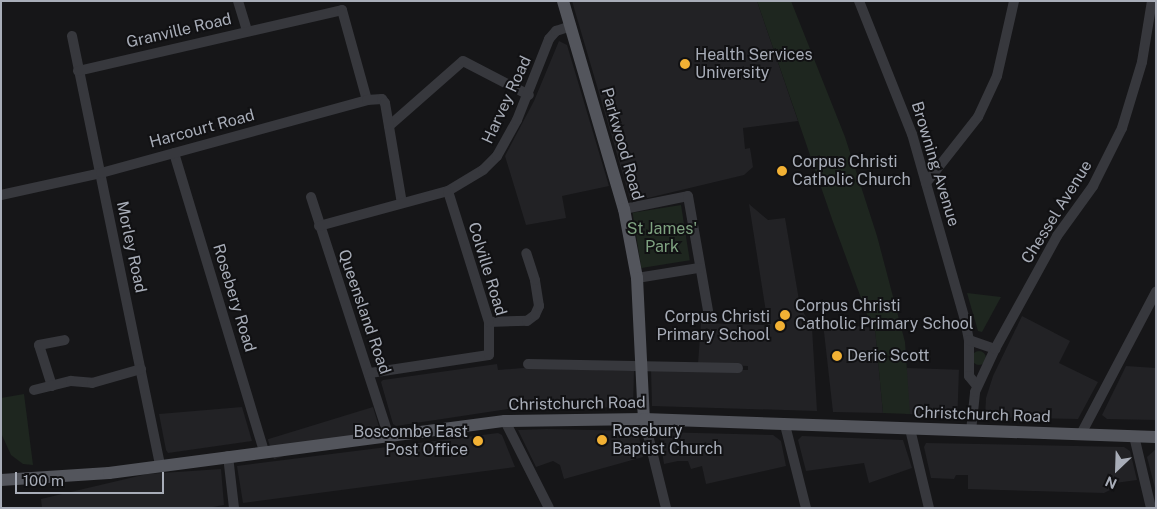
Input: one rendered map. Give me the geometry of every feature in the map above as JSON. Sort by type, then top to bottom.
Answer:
[{"type":"main road","name":"Parkwood Road","points":[[563,1],[624,209],[637,278],[644,419]]},
{"type":"main road","name":"Christchurch Road","points":[[1,480],[40,480],[505,421],[644,419],[1156,437]]},
{"type":"street","points":[[238,1],[247,30]]},
{"type":"street","name":"Browning Avenue","points":[[859,1],[896,91],[926,183],[969,340],[969,376],[977,386]]},
{"type":"street","points":[[926,183],[978,117],[997,76],[1014,1]]},
{"type":"street","name":"Chessel Avenue","points":[[971,431],[977,386],[995,349],[1056,236],[1093,186],[1122,128],[1142,62],[1152,1]]},
{"type":"street","name":"Granville Road","points":[[78,71],[247,30],[342,10],[367,100]]},
{"type":"street","name":"Harvey Road","points":[[319,226],[448,191],[472,178],[497,156],[529,95],[549,39],[556,31],[571,26]]},
{"type":"street","name":"Morley Road","points":[[72,36],[160,464]]},
{"type":"street","points":[[389,126],[462,61],[529,95]]},
{"type":"street","points":[[367,100],[382,99],[385,104],[402,203]]},
{"type":"street","name":"Harcourt Road","points":[[1,195],[101,173],[367,100]]},
{"type":"street","name":"Rosebery Road","points":[[174,152],[264,452]]},
{"type":"street","name":"Colville Road","points":[[370,373],[486,358],[490,351],[489,322],[448,191]]},
{"type":"street","points":[[624,209],[688,196],[708,311]]},
{"type":"street","name":"Queensland Road","points":[[311,197],[389,436]]},
{"type":"street","points":[[489,322],[527,321],[535,315],[539,306],[535,280],[526,253]]},
{"type":"street","points":[[637,278],[699,268]]},
{"type":"street","points":[[1082,434],[1151,306],[1156,292]]},
{"type":"street","points":[[52,386],[39,345],[65,340]]},
{"type":"street","points":[[969,340],[995,349]]},
{"type":"street","points":[[528,364],[738,368]]},
{"type":"street","points":[[34,390],[71,381],[92,383],[141,369]]},
{"type":"street","points":[[644,419],[666,508]]},
{"type":"street","points":[[505,421],[548,508]]},
{"type":"street","points":[[786,425],[806,508]]},
{"type":"street","points":[[910,429],[929,508]]},
{"type":"street","points":[[1134,436],[1151,508]]},
{"type":"street","points":[[228,456],[234,508]]},
{"type":"shaded area","name":"Health Services University","points":[[572,1],[757,1],[798,121],[743,128],[745,149],[750,148],[753,167],[744,175],[631,202]]},
{"type":"shaded area","points":[[559,41],[567,45],[609,186],[562,196],[566,218],[526,225],[505,156],[534,101]]},
{"type":"shaded area","name":"Corpus Christi Catholic Primary School","points":[[749,204],[768,220],[785,218],[800,306],[812,328],[817,411],[652,406],[651,370],[748,370],[748,366],[698,364],[701,323],[768,325]]},
{"type":"shaded area","points":[[1022,316],[1070,341],[1059,363],[1098,382],[1078,419],[985,417],[986,398],[993,376]]},
{"type":"shaded area","points":[[823,323],[875,328],[883,413],[833,412]]},
{"type":"shaded area","points":[[497,364],[498,370],[523,368],[634,371],[633,407],[508,409],[396,426],[393,424],[381,382],[383,380]]},
{"type":"shaded area","points":[[1126,366],[1156,368],[1156,420],[1107,419],[1102,415]]},
{"type":"shaded area","points":[[907,368],[959,370],[957,416],[905,414]]},
{"type":"shaded area","points":[[242,407],[252,441],[168,453],[166,450],[159,414]]},
{"type":"shaded area","points":[[373,407],[379,427],[274,459],[268,439]]},
{"type":"shaded area","points":[[518,430],[638,431],[643,457],[564,479],[560,465],[553,461],[536,467]]},
{"type":"shaded area","points":[[659,432],[773,435],[781,441],[786,466],[706,484],[702,466],[691,469],[688,461],[664,464]]},
{"type":"shaded area","points":[[498,433],[502,435],[515,467],[243,503],[237,466]]},
{"type":"shaded area","points":[[802,436],[903,440],[912,468],[869,483],[864,463],[806,471],[798,440]]},
{"type":"shaded area","points":[[926,443],[1124,447],[1130,451],[1137,480],[1115,483],[1114,488],[1104,493],[968,489],[968,475],[956,475],[954,479],[931,478],[924,447]]},
{"type":"shaded area","points":[[1156,449],[1156,492],[1147,457]]},
{"type":"shaded area","points":[[221,469],[224,505],[207,508],[42,508],[41,499],[147,474]]},
{"type":"green space","points":[[757,1],[791,1],[845,137],[877,236],[905,342],[910,414],[883,413],[875,329],[872,328],[832,219]]},
{"type":"green space","name":"St James' Park","points":[[681,205],[690,260],[641,268],[633,213]]},
{"type":"green space","points":[[967,293],[1001,297],[982,332],[978,331]]},
{"type":"green space","points":[[976,351],[982,351],[986,358],[982,365],[976,365],[972,361],[972,355]]},
{"type":"green space","points":[[24,394],[33,465],[23,464],[11,455],[1,433],[1,398]]},
{"type":"place","name":"Health Services University","points":[[685,64]]},
{"type":"place","name":"Corpus Christi Catholic Church","points":[[782,171]]},
{"type":"place","name":"Corpus Christi Catholic Primary School","points":[[785,315]]},
{"type":"place","name":"Corpus Christi Primary School","points":[[780,326]]},
{"type":"place","name":"Deric Scott","points":[[837,356]]},
{"type":"place","name":"Rosebury Baptist Church","points":[[602,440]]},
{"type":"place","name":"Boscombe East Post Office","points":[[478,441]]}]
